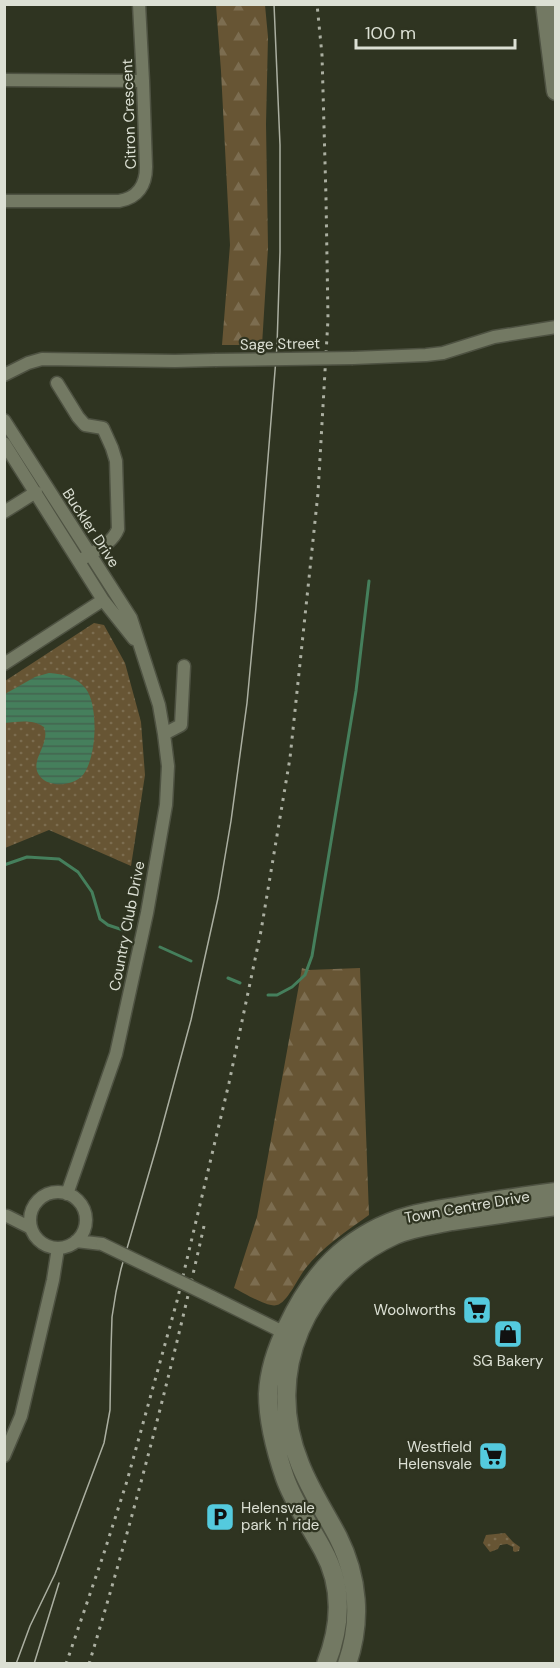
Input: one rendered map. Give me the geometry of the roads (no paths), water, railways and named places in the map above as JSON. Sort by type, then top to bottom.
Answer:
[{"type":"street","name":"Citron Crescent","points":[[4,201],[119,201],[136,194],[144,182],[146,171],[139,4]]},
{"type":"street","points":[[545,4],[555,91]]},
{"type":"street","points":[[4,80],[143,81]]},
{"type":"street","name":"Sage Street","points":[[4,375],[42,359],[215,360],[426,355],[443,353],[495,337],[555,327]]},
{"type":"street","points":[[57,383],[78,417],[85,424],[103,428],[116,461],[118,529],[109,542],[84,558]]},
{"type":"street","name":"Buckler Drive","points":[[4,420],[84,558],[103,600],[132,636],[143,656]]},
{"type":"street","name":"Buckler Drive","points":[[4,443],[36,492],[131,618],[159,705],[164,734]]},
{"type":"street","points":[[4,512],[36,492]]},
{"type":"street","points":[[4,664],[103,600]]},
{"type":"street","points":[[164,734],[181,725],[184,666]]},
{"type":"street","name":"Country Club Drive","points":[[67,1194],[116,1054],[147,913],[166,805],[168,766],[164,734]]},
{"type":"street","points":[[53,1192],[67,1194],[77,1200],[85,1212],[86,1222],[80,1237],[71,1245],[58,1248],[48,1247],[32,1232],[29,1220],[31,1214],[36,1203],[45,1195],[53,1192]]},
{"type":"street","name":"Town Centre Drive","points":[[347,1664],[354,1645],[357,1618],[353,1576],[338,1538],[306,1479],[287,1419],[286,1390],[292,1353],[290,1335],[302,1297],[321,1271],[346,1247],[374,1230],[399,1219],[433,1210],[555,1192]]},
{"type":"street","name":"Town Centre Drive","points":[[326,1664],[336,1634],[338,1601],[334,1578],[329,1561],[285,1478],[272,1427],[268,1394],[271,1368],[290,1335],[335,1275],[356,1257],[387,1239],[427,1226],[555,1206]]},
{"type":"street","points":[[31,1214],[7,1216],[31,1228]]},
{"type":"street","points":[[84,1230],[102,1244],[290,1335]]},
{"type":"street","points":[[76,1241],[102,1244]]},
{"type":"street","points":[[42,1243],[53,1280]]},
{"type":"street","points":[[4,1456],[21,1416],[53,1280],[58,1248]]},
{"type":"waterway","points":[[268,995],[277,995],[292,987],[305,975],[312,956],[356,691],[369,581]]},
{"type":"waterway","points":[[4,865],[27,857],[59,859],[78,872],[92,892],[100,919],[108,925],[126,931]]},
{"type":"waterway","points":[[160,947],[191,961]]},
{"type":"waterway","points":[[228,978],[240,983]]},
{"type":"tram line","points":[[16,1664],[30,1626],[55,1574],[104,1443],[110,1410],[112,1317],[116,1292],[191,1020],[218,898],[231,821],[247,703],[277,346],[280,145],[274,4]]},
{"type":"tram line","points":[[34,1664],[59,1583]]},
{"type":"railway","points":[[66,1664],[127,1481],[177,1301],[229,1083],[261,931],[290,758],[318,493],[328,319],[322,55],[317,4]]},
{"type":"railway","points":[[89,1664],[151,1446],[204,1226]]},
{"type":"place","name":"Woolworths","points":[[477,1310]]},
{"type":"place","name":"SG Bakery","points":[[508,1334]]},
{"type":"place","name":"Westfield Helensvale","points":[[493,1456]]},
{"type":"place","name":"Helensvale park 'n' ride","points":[[220,1517]]}]
